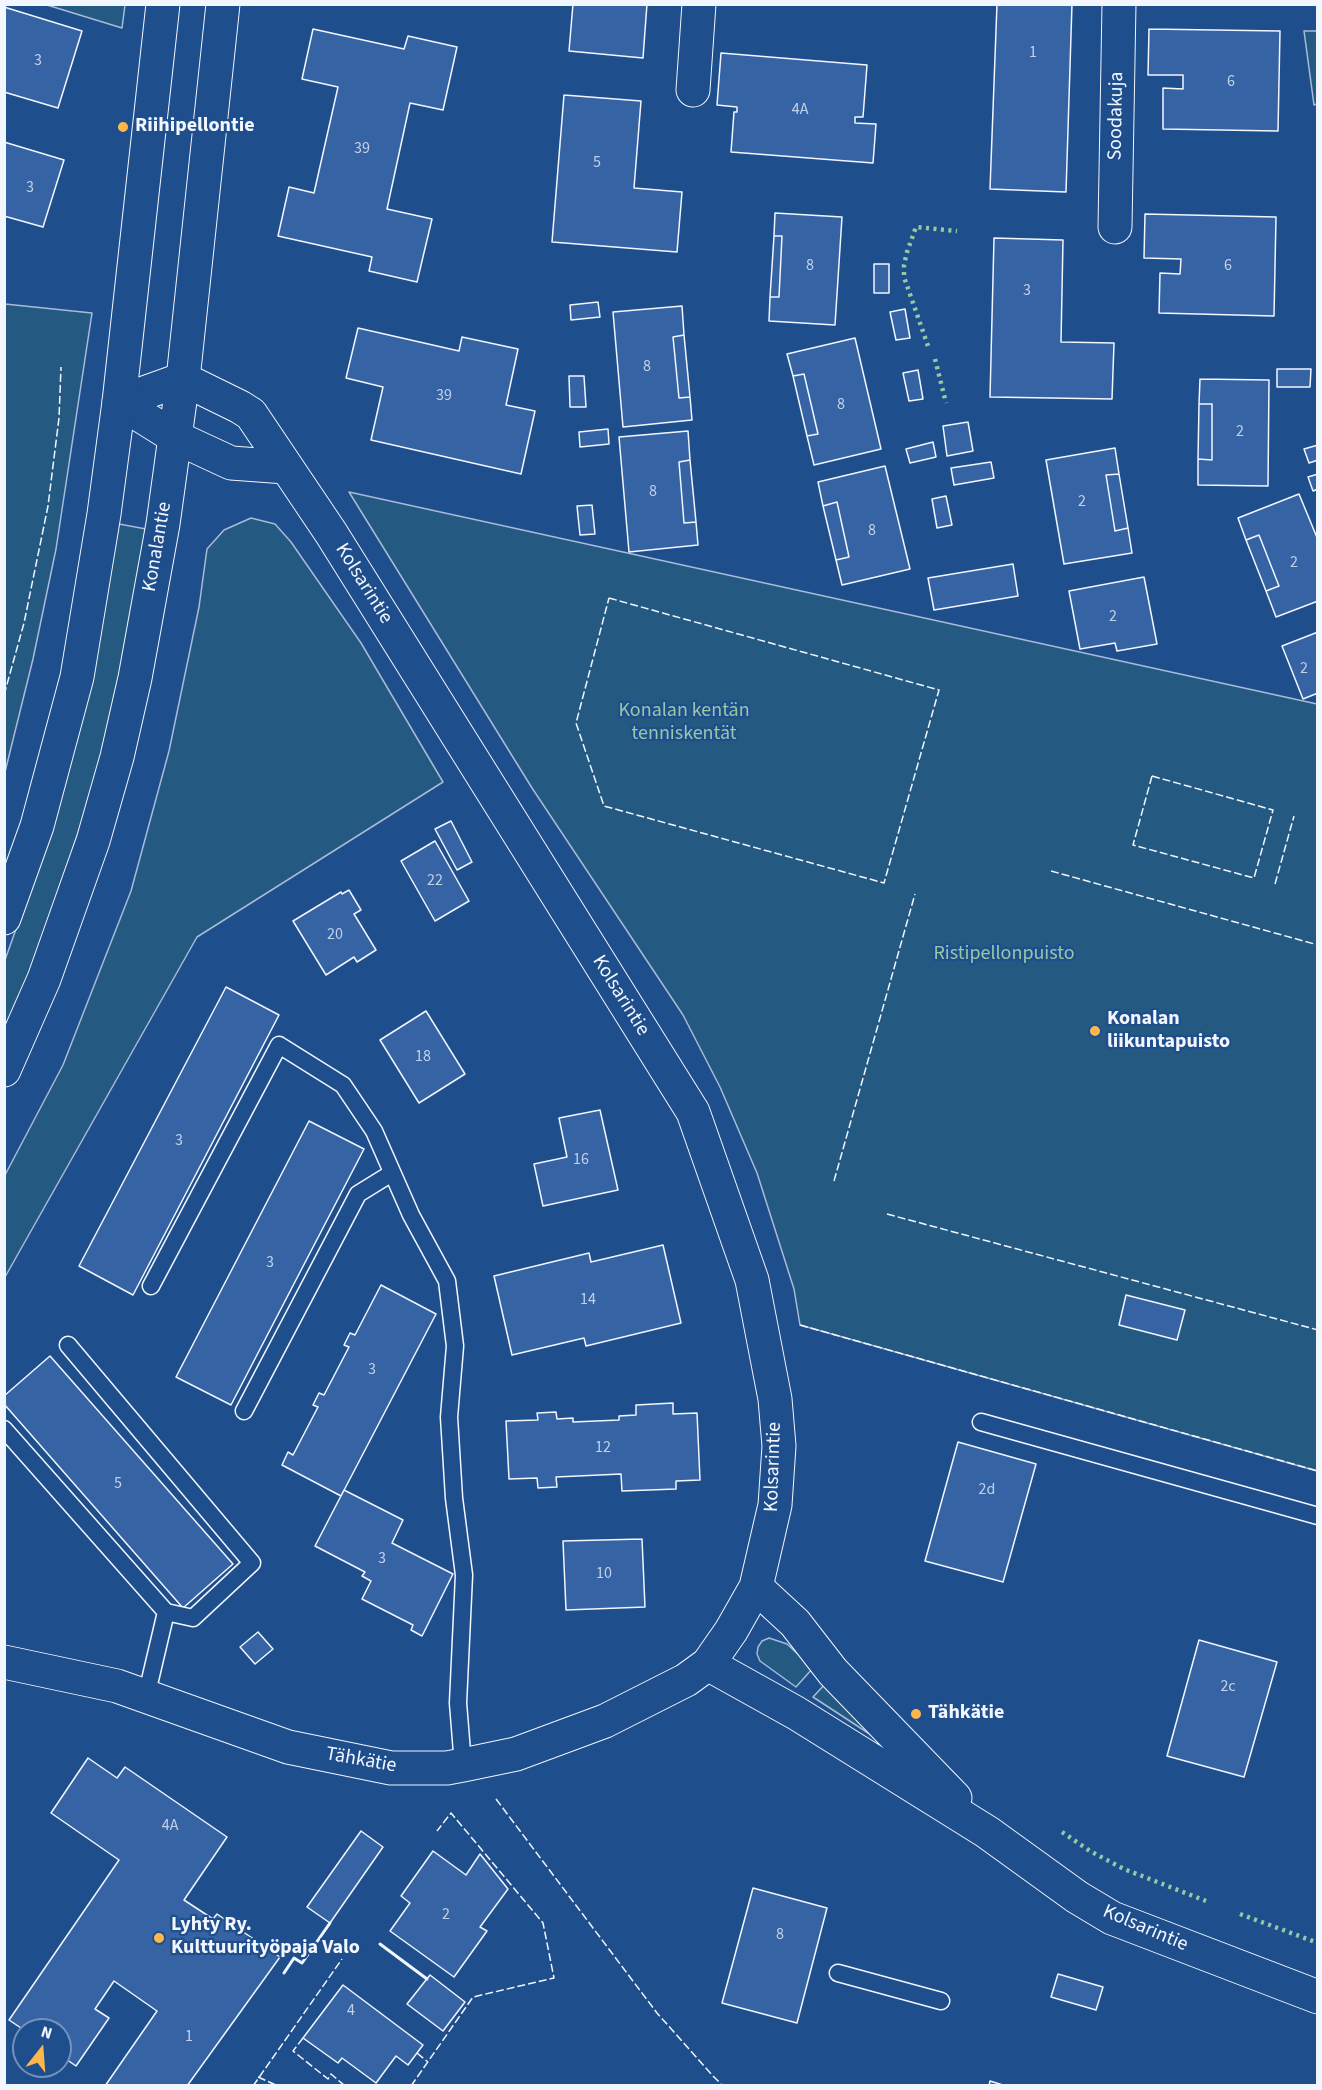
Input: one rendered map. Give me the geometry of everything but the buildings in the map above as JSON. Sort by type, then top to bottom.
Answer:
[{"type":"street","points":[[4,918],[37,826],[77,677],[120,402],[163,4]]},
{"type":"street","name":"Konalantie","points":[[4,1070],[48,968],[93,841],[117,757],[135,678],[163,524],[183,379],[223,4]]},
{"type":"street","points":[[693,90],[699,4]]},
{"type":"street","name":"Soodakuja","points":[[1114,226],[1119,4]]},
{"type":"street","points":[[120,402],[183,379]]},
{"type":"street","name":"Kolsarintie","points":[[183,379],[251,414],[331,533],[693,1112],[752,1280],[775,1400],[779,1446],[775,1505],[756,1587],[731,1631],[708,1664],[796,1713],[987,1832],[1077,1897],[1113,1918],[1317,1997]]},
{"type":"street","points":[[120,402],[175,437],[231,463],[286,467]]},
{"type":"street","name":"Kolsarintie","points":[[756,1587],[795,1623],[833,1672],[987,1832]]},
{"type":"street","name":"Tähkätie","points":[[4,1662],[117,1686],[288,1747],[391,1768],[447,1768],[516,1754],[605,1721],[686,1680],[708,1664]]},
{"type":"lane","points":[[151,1286],[279,1045],[343,1085],[374,1131],[411,1215],[447,1281],[454,1346],[449,1417],[454,1498],[464,1575],[458,1703],[463,1765]]},
{"type":"lane","points":[[244,1411],[358,1194],[392,1173]]},
{"type":"lane","points":[[4,1429],[166,1612],[193,1618],[252,1563],[68,1345]]},
{"type":"lane","points":[[981,1422],[1317,1515]]},
{"type":"lane","points":[[146,1697],[166,1612]]},
{"type":"lane","points":[[838,1973],[940,2001]]},
{"type":"green space","points":[[47,5],[125,5],[122,28]]},
{"type":"green space","points":[[1304,31],[1317,31],[1317,104],[1314,105]]},
{"type":"green space","points":[[5,304],[92,313],[56,549],[33,659],[5,772]]},
{"type":"green space","name":"Ristipellonpuisto","points":[[349,492],[1317,704],[1317,1471],[800,1325],[794,1289],[757,1173],[720,1087],[683,1015],[532,788]]},
{"type":"green space","points":[[251,518],[275,524],[291,542],[361,643],[443,782],[197,937],[5,1277],[5,1175],[63,1065],[131,891],[169,751],[199,607],[207,549],[224,530]]},
{"type":"green space","points":[[119,524],[146,529],[118,683],[101,757],[83,819],[23,992],[5,1032],[5,960],[57,814],[90,679]]},
{"type":"green space","points":[[769,1638],[787,1644],[813,1668],[796,1687],[760,1661],[757,1654],[758,1647],[762,1641]]},
{"type":"green space","points":[[827,1682],[888,1746],[813,1697]]},
{"type":"hedge","points":[[928,346],[904,277],[907,252],[916,227],[957,231]]},
{"type":"hedge","points":[[935,359],[946,403]]},
{"type":"hedge","points":[[1062,1832],[1090,1851],[1124,1869],[1206,1901]]},
{"type":"hedge","points":[[1240,1914],[1318,1943]]},
{"type":"fence","points":[[4,695],[24,623],[48,506],[59,418],[61,367]]},
{"type":"fence","points":[[609,598],[939,690],[884,883],[604,806],[576,723],[609,598]]},
{"type":"fence","points":[[1152,776],[1273,810],[1254,878],[1133,845],[1152,776]]},
{"type":"fence","points":[[1275,884],[1294,816]]},
{"type":"fence","points":[[1051,871],[1318,945]]},
{"type":"fence","points":[[834,1181],[915,894]]},
{"type":"fence","points":[[887,1214],[1318,1330]]},
{"type":"fence","points":[[800,1325],[1318,1471]]},
{"type":"fence","points":[[496,1799],[657,2013],[723,2086]]},
{"type":"fence","points":[[411,2086],[473,1997],[554,1978],[543,1923],[451,1813],[437,1831]]},
{"type":"fence","points":[[253,2086],[342,1959]]},
{"type":"fence","points":[[303,2038],[293,2051],[328,2079],[331,2074],[345,2086]]},
{"type":"fence","points":[[417,2053],[428,2062]]},
{"type":"fence","points":[[258,2077],[278,2086]]},
{"type":"wall","points":[[284,1973],[294,1958],[302,1963],[330,1923]]},
{"type":"wall","points":[[380,1944],[427,1979]]},
{"type":"place","name":"Riihipellontie","points":[[123,127]]},
{"type":"place","name":"Konalan liikuntapuisto","points":[[1095,1031]]},
{"type":"place","name":"Tähkätie","points":[[916,1714]]},
{"type":"place","name":"Lyhty Ry. Kulttuurityöpaja Valo","points":[[159,1938]]},
{"type":"park label","name":"Konalan kentän tenniskentät","points":[[684,724]]}]
